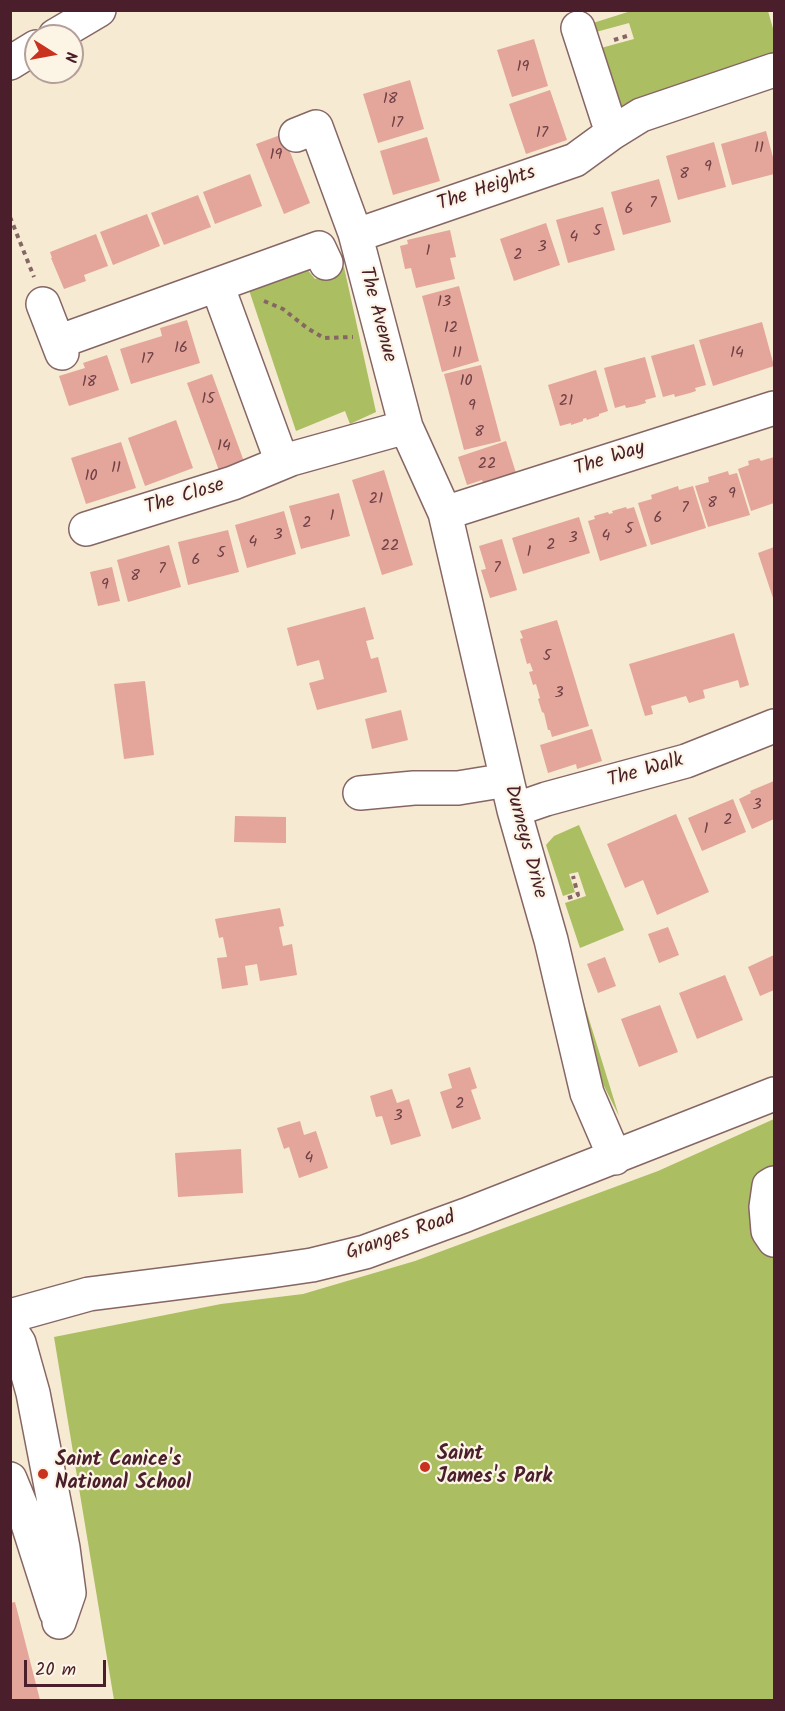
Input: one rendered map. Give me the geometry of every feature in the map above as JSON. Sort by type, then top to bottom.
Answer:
[{"type":"street","points":[[75,24],[99,10]]},
{"type":"street","points":[[578,28],[612,133]]},
{"type":"street","points":[[10,63],[24,54]]},
{"type":"street","name":"The Heights","points":[[355,233],[366,232],[575,160],[641,115],[774,70]]},
{"type":"street","name":"The Avenue","points":[[296,135],[316,127],[355,233],[406,427],[446,517]]},
{"type":"street","points":[[43,304],[60,348],[225,281],[319,248],[326,262]]},
{"type":"street","points":[[225,281],[282,462]]},
{"type":"street","name":"The Way","points":[[446,517],[774,408]]},
{"type":"street","name":"The Close","points":[[86,530],[232,483],[282,462],[406,427]]},
{"type":"street","name":"Durneys Drive","points":[[446,517],[511,795],[550,940],[587,1093],[615,1158]]},
{"type":"street","name":"The Walk","points":[[360,793],[414,788],[458,788],[546,799],[686,761],[774,726]]},
{"type":"street","name":"Granges Road","points":[[10,1317],[89,1294],[312,1265],[365,1252],[615,1158],[774,1094]]},
{"type":"street","points":[[774,1183],[769,1186],[766,1207],[768,1231],[774,1240]]},
{"type":"street","points":[[10,1329],[20,1343],[33,1393],[63,1548],[69,1593],[59,1622],[26,1518],[10,1479]]},
{"type":"path","points":[[10,217],[43,304]]},
{"type":"path","points":[[225,281],[248,296],[283,309],[324,338],[350,338],[381,331]]},
{"type":"green space","points":[[631,11],[768,11],[774,32],[774,61],[620,107],[601,48],[634,39],[629,23],[596,32],[593,23]]},
{"type":"green space","points":[[344,267],[376,412],[350,424],[345,411],[296,431],[248,287],[307,269],[315,279]]},
{"type":"green space","points":[[579,825],[624,930],[580,948],[565,903],[586,896],[578,872],[569,874],[575,892],[563,896],[546,845],[554,836]]},
{"type":"green space","points":[[570,958],[619,1116],[600,1078]]},
{"type":"green space","name":"Saint James's Park","points":[[774,1119],[774,1700],[114,1700],[54,1337],[221,1304],[303,1294],[415,1261],[658,1171]]},
{"type":"building","points":[[534,39],[548,86],[512,97],[497,50]]},
{"type":"building","points":[[410,80],[424,129],[378,143],[363,94]]},
{"type":"building","points":[[550,90],[567,140],[526,154],[509,104]]},
{"type":"building","points":[[766,131],[774,161],[774,174],[732,185],[721,144]]},
{"type":"building","points":[[283,134],[310,203],[284,214],[256,144]]},
{"type":"building","points":[[427,137],[440,181],[393,195],[380,151]]},
{"type":"building","points":[[714,142],[726,187],[678,200],[666,156]]},
{"type":"building","points":[[250,174],[262,206],[215,224],[203,192]]},
{"type":"building","points":[[659,179],[671,222],[623,235],[611,192]]},
{"type":"building","points":[[198,195],[211,227],[164,245],[151,213]]},
{"type":"building","points":[[603,207],[615,250],[568,263],[556,220]]},
{"type":"building","points":[[147,214],[160,246],[113,265],[100,232]]},
{"type":"building","points":[[546,223],[560,265],[514,281],[500,239]]},
{"type":"building","points":[[450,230],[456,257],[450,258],[455,279],[416,288],[411,268],[405,269],[400,246],[408,244],[407,240]]},
{"type":"building","points":[[96,234],[108,266],[84,275],[86,281],[64,289],[50,252]]},
{"type":"building","points":[[459,286],[479,361],[442,372],[422,296]]},
{"type":"building","points":[[187,320],[200,363],[131,384],[120,349],[162,336],[160,328]]},
{"type":"building","points":[[762,322],[774,366],[713,386],[699,340]]},
{"type":"building","points":[[694,344],[706,385],[695,388],[696,391],[690,393],[663,397],[651,356]]},
{"type":"building","points":[[107,355],[119,390],[69,406],[59,376],[85,368],[83,363]]},
{"type":"building","points":[[645,357],[656,397],[636,406],[626,408],[625,405],[615,408],[604,368]]},
{"type":"building","points":[[481,365],[501,441],[464,450],[444,374]]},
{"type":"building","points":[[596,370],[608,411],[571,425],[571,423],[560,426],[548,385]]},
{"type":"building","points":[[212,374],[246,467],[221,476],[187,383]]},
{"type":"building","points":[[176,420],[193,468],[145,486],[128,438]]},
{"type":"building","points":[[506,441],[516,473],[483,483],[482,480],[467,485],[458,457]]},
{"type":"building","points":[[121,442],[136,488],[86,504],[71,458]]},
{"type":"building","points":[[774,457],[774,503],[751,511],[738,469],[749,465],[748,461],[759,458],[761,461]]},
{"type":"building","points":[[384,470],[413,565],[382,575],[352,480]]},
{"type":"building","points":[[728,471],[729,475],[737,473],[750,515],[708,527],[695,486],[709,482],[708,477]]},
{"type":"building","points":[[678,486],[679,490],[693,486],[706,528],[651,545],[638,503],[652,499],[651,495]]},
{"type":"building","points":[[339,493],[350,536],[301,549],[289,506]]},
{"type":"building","points":[[626,507],[627,509],[634,507],[647,546],[600,561],[588,521],[595,519],[594,516],[613,513],[612,511]]},
{"type":"building","points":[[284,511],[296,554],[247,568],[235,525]]},
{"type":"building","points":[[579,517],[590,553],[523,574],[512,538]]},
{"type":"building","points":[[228,530],[239,572],[188,585],[178,542]]},
{"type":"building","points":[[502,539],[517,590],[490,598],[481,570],[486,569],[479,546]]},
{"type":"building","points":[[169,545],[181,587],[128,602],[117,560]]},
{"type":"building","points":[[774,547],[774,601],[758,553]]},
{"type":"building","points":[[112,567],[120,601],[98,606],[90,572]]},
{"type":"building","points":[[365,607],[374,639],[366,641],[371,659],[378,657],[387,692],[317,710],[309,683],[324,679],[319,660],[297,666],[287,628]]},
{"type":"building","points":[[557,620],[589,726],[552,737],[538,699],[540,698],[536,684],[533,685],[529,672],[533,671],[530,663],[527,664],[520,631]]},
{"type":"building","points":[[734,633],[749,685],[740,688],[738,680],[703,690],[705,698],[689,703],[686,696],[651,706],[653,714],[645,716],[629,664]]},
{"type":"building","points":[[145,681],[154,755],[124,759],[114,684]]},
{"type":"building","points":[[401,710],[408,740],[372,749],[365,719]]},
{"type":"building","points":[[592,729],[602,761],[577,769],[576,764],[548,773],[540,745]]},
{"type":"building","points":[[774,781],[774,819],[752,829],[739,799],[751,793],[750,791]]},
{"type":"building","points":[[733,799],[746,832],[702,851],[688,818]]},
{"type":"building","points":[[676,814],[709,892],[657,915],[643,880],[625,888],[607,844]]},
{"type":"building","points":[[235,816],[286,817],[286,843],[234,842]]},
{"type":"building","points":[[280,908],[284,926],[279,927],[283,946],[292,944],[297,975],[260,981],[257,964],[245,966],[248,985],[222,989],[217,958],[227,957],[223,937],[219,938],[215,919]]},
{"type":"building","points":[[668,927],[679,955],[659,963],[648,934]]},
{"type":"building","points":[[774,955],[774,990],[760,996],[748,967]]},
{"type":"building","points":[[605,957],[616,986],[598,993],[587,964]]},
{"type":"building","points":[[725,975],[743,1020],[697,1039],[679,993]]},
{"type":"building","points":[[660,1005],[678,1052],[639,1067],[621,1019]]},
{"type":"building","points":[[470,1067],[477,1088],[471,1090],[481,1119],[452,1129],[440,1092],[452,1088],[448,1074]]},
{"type":"building","points":[[392,1089],[397,1103],[409,1099],[421,1136],[391,1145],[382,1116],[376,1117],[370,1096]]},
{"type":"building","points":[[300,1121],[304,1135],[316,1131],[328,1168],[299,1178],[289,1147],[284,1149],[277,1128]]},
{"type":"building","points":[[241,1149],[243,1193],[178,1197],[175,1153]]},
{"type":"building","points":[[15,1602],[40,1700],[10,1700],[10,1603]]},
{"type":"place","name":"Saint James's Park","points":[[425,1467]]},
{"type":"place","name":"Saint Canice's National School","points":[[43,1474]]}]
